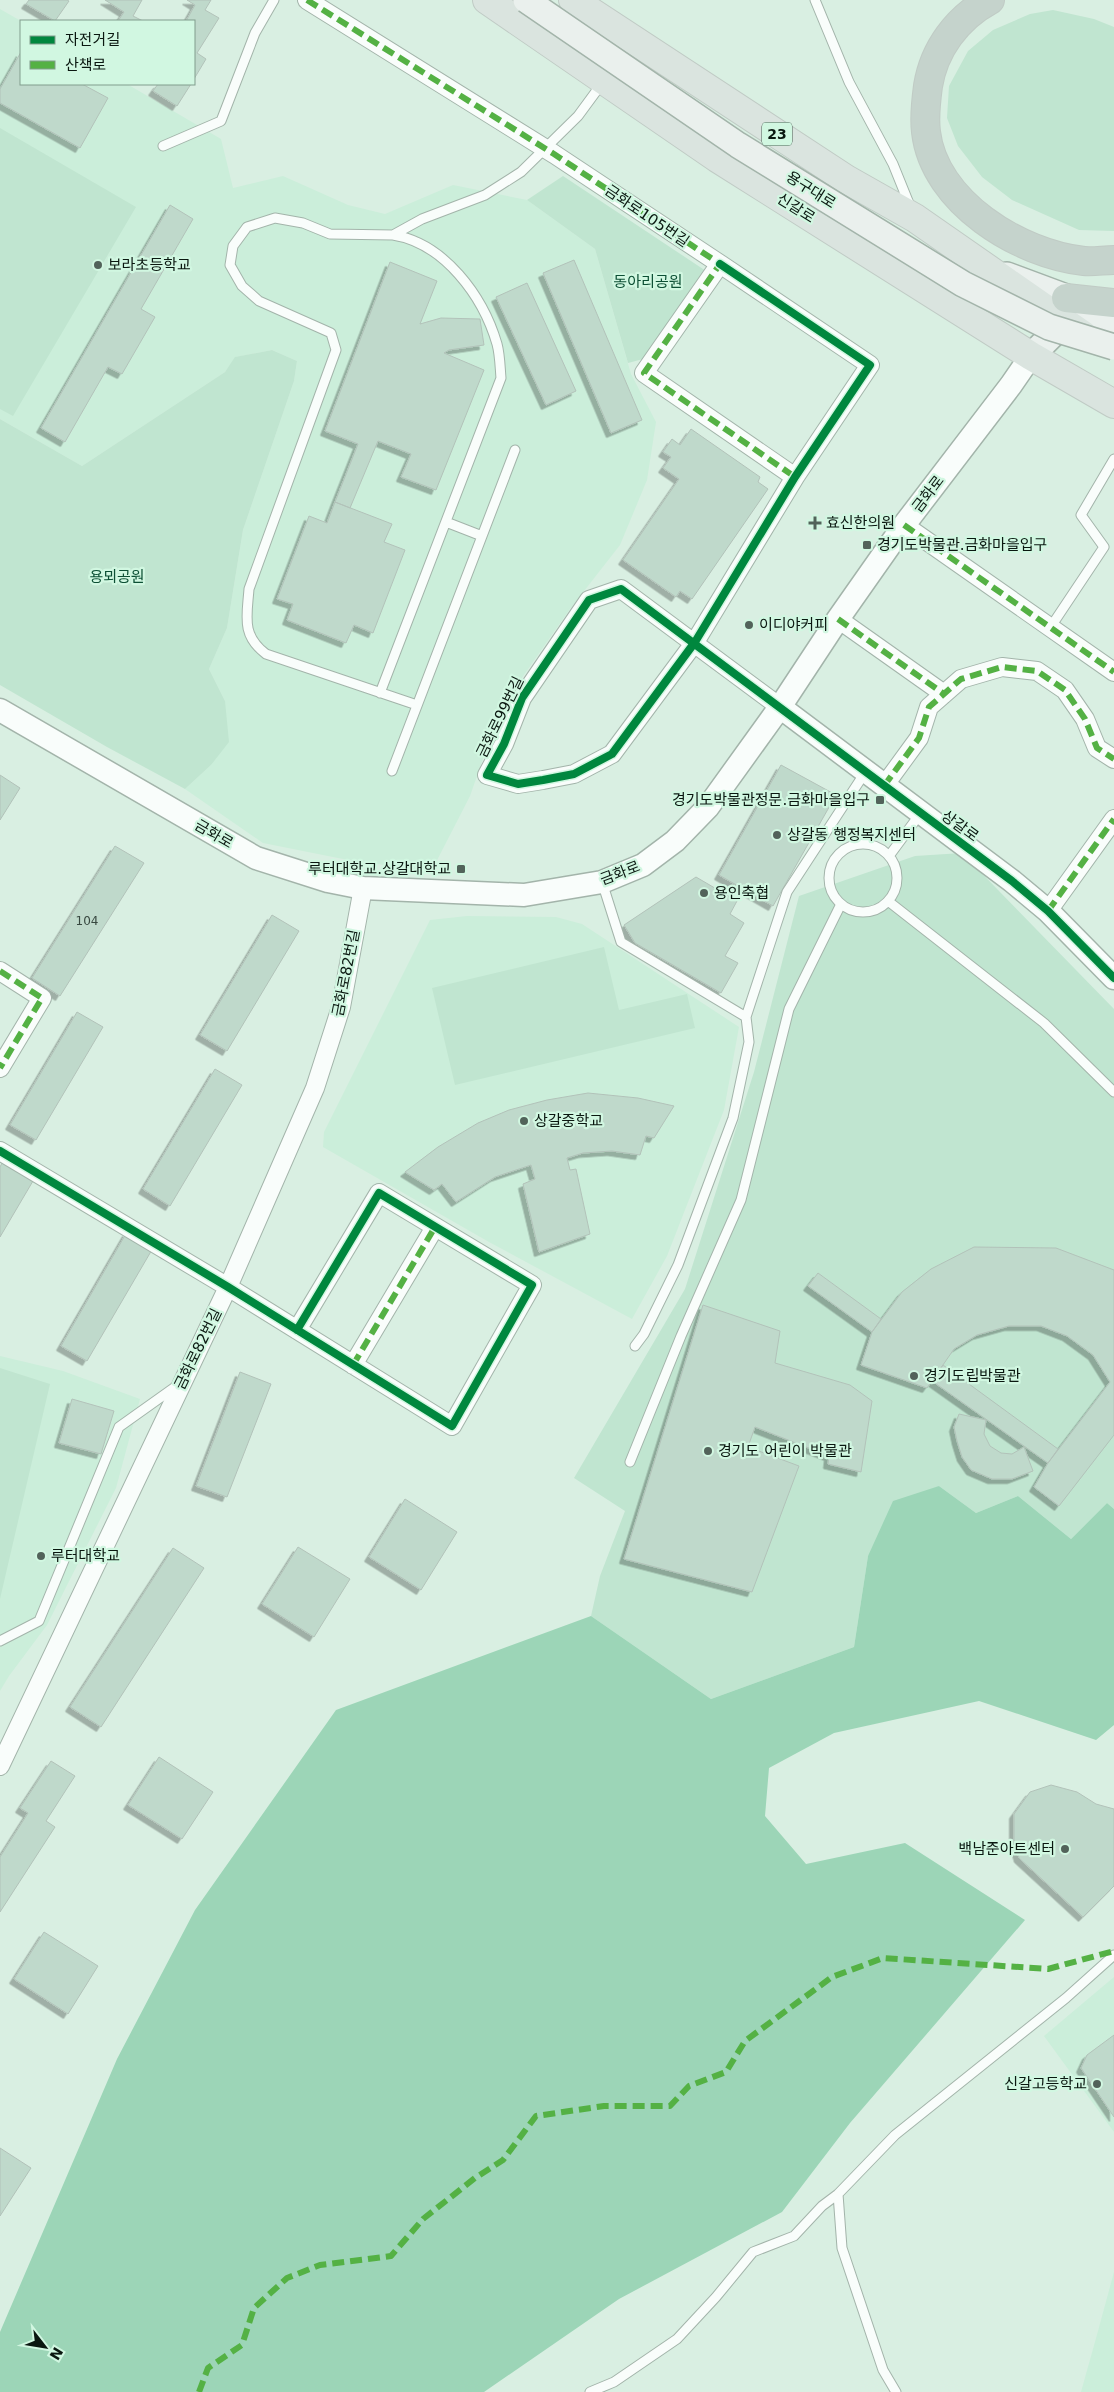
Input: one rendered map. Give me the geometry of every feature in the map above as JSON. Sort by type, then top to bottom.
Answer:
[{"type":"highway","points":[[990,0],[961,21],[942,44],[930,71],[926,103],[926,133],[933,157],[945,180],[966,206],[990,226],[1046,253],[1084,261],[1114,260]]},
{"type":"highway","points":[[1065,311],[1114,303]]},
{"type":"main road","name":"신갈로","points":[[487,0],[717,158],[1031,356],[1114,404]]},
{"type":"main road","name":"용구대로","points":[[526,0],[738,145],[963,284],[1049,327],[1114,347]]},
{"type":"main road","name":"용구대로","points":[[574,0],[846,179],[915,218],[982,265],[1065,311],[1114,354]]},
{"type":"main road","points":[[1031,356],[1065,311]]},
{"type":"main road","points":[[1065,311],[1114,312]]},
{"type":"main road","points":[[1065,311],[1114,321]]},
{"type":"street","name":"금화로105번길","points":[[307,0],[544,149],[870,365],[796,477]]},
{"type":"street","points":[[694,642],[796,477],[644,373],[720,264]]},
{"type":"street","name":"금화로","points":[[0,710],[256,858],[328,881],[363,888],[524,895],[602,882],[642,866],[675,842],[708,807],[780,707],[838,619],[904,525],[1011,386],[1031,356]]},
{"type":"street","points":[[904,525],[1114,672]]},
{"type":"street","name":"금화로99번길","points":[[694,642],[612,754],[574,774],[543,780],[518,784],[487,775],[504,744],[522,698],[589,600],[621,588],[694,642],[780,707]]},
{"type":"street","points":[[838,619],[944,694]]},
{"type":"street","points":[[884,786],[919,738],[929,707],[961,679],[1002,667],[1037,671],[1065,690],[1085,719],[1097,748],[1114,759]]},
{"type":"street","name":"상갈로","points":[[780,707],[1012,881],[1048,911],[1114,978]]},
{"type":"street","points":[[1048,911],[1114,819]]},
{"type":"street","name":"금화로82번길","points":[[0,1766],[228,1287],[315,1088],[341,1007],[363,888]]},
{"type":"street","points":[[0,971],[42,998],[0,1068]]},
{"type":"street","points":[[0,1151],[228,1287],[353,1365],[452,1426],[532,1285],[379,1193],[297,1330]]},
{"type":"street","points":[[353,1365],[435,1227]]},
{"type":"lane","points":[[163,146],[221,121],[255,33],[274,0]]},
{"type":"lane","points":[[815,0],[849,82],[893,164],[915,218]]},
{"type":"lane","points":[[393,235],[422,219],[485,195],[520,172],[578,116],[604,80]]},
{"type":"lane","points":[[380,693],[501,378],[497,344],[479,303],[457,272],[429,249],[408,237],[330,234],[303,224],[274,218],[247,227],[233,246],[230,265],[242,286],[259,301],[331,333],[336,350],[250,589],[246,628],[258,648],[266,654],[380,693],[417,705]]},
{"type":"lane","points":[[392,771],[514,450]]},
{"type":"lane","points":[[1050,628],[1104,547],[1081,515],[1114,459]]},
{"type":"lane","points":[[446,522],[482,536]]},
{"type":"lane","points":[[635,1346],[644,1334],[678,1265],[734,1118],[749,1042],[746,1017],[787,892],[866,771]]},
{"type":"lane","points":[[889,856],[920,813]]},
{"type":"lane","points":[[858,844],[869,844],[889,856],[895,866],[897,877],[896,888],[888,901],[873,911],[862,912],[851,910],[841,904],[834,896],[829,875],[832,864],[838,855],[847,848],[858,844]]},
{"type":"lane","points":[[602,882],[621,942],[746,1017]]},
{"type":"lane","points":[[888,901],[1044,1023],[1114,1092]]},
{"type":"lane","points":[[630,1462],[741,1200],[789,1009],[841,904]]},
{"type":"lane","points":[[0,1642],[39,1621],[119,1427],[182,1382]]},
{"type":"lane","points":[[590,2392],[614,2382],[677,2339],[753,2252],[794,2236],[822,2206],[838,2194],[896,2135],[1066,1998],[1114,1955]]},
{"type":"lane","points":[[838,2194],[842,2248],[883,2370],[896,2392]]},
{"type":"shaded area","points":[[0,9],[20,20],[20,85],[129,85],[221,139],[233,188],[283,176],[348,205],[385,214],[453,185],[527,200],[595,249],[631,374],[656,422],[647,480],[620,545],[570,609],[512,692],[485,753],[470,796],[431,872],[343,859],[263,843],[185,789],[211,765],[225,701],[209,669],[227,628],[243,530],[294,381],[297,361],[272,350],[236,357],[225,372],[82,466],[0,419]]},
{"type":"shaded area","name":"상갈중학교","points":[[467,916],[556,917],[582,924],[739,1027],[724,1110],[667,1256],[632,1319],[489,1242],[323,1147],[324,1132],[430,920]]},
{"type":"shaded area","name":"루터대학교","points":[[0,1356],[63,1371],[140,1399],[116,1488],[47,1625],[0,1691]]},
{"type":"shaded area","points":[[939,1486],[976,1513],[1018,1496],[1071,1539],[1107,1503],[1114,1509],[1114,1725],[1096,1740],[979,1701],[834,1733],[769,1768],[765,1816],[806,1864],[905,1843],[1025,1920],[850,2123],[782,2212],[619,2299],[484,2392],[0,2392],[0,2332],[117,2059],[195,1910],[336,1710],[591,1616],[711,1699],[854,1647],[868,1556],[893,1501]]},
{"type":"shaded area","name":"신갈고등학교","points":[[1114,1977],[1114,2132],[1044,2036]]},
{"type":"shaded area","points":[[1114,2272],[1114,2392],[1081,2392],[1098,2331]]},
{"type":"green space","points":[[1053,10],[1094,19],[1114,27],[1114,231],[1079,230],[1012,200],[982,177],[958,146],[947,118],[949,86],[968,51],[993,30],[1030,14]]},
{"type":"green space","points":[[0,128],[136,207],[13,416],[0,409]]},
{"type":"green space","name":"동아리공원","points":[[563,176],[706,271],[643,359],[628,363],[595,249],[527,200]]},
{"type":"green space","name":"용뫼공원","points":[[272,350],[297,361],[294,381],[243,530],[227,628],[209,669],[225,701],[229,742],[211,765],[185,789],[107,747],[0,685],[0,419],[82,466],[225,372],[235,357]]},
{"type":"green space","points":[[962,853],[1114,1009],[1114,1509],[1107,1503],[1071,1539],[1018,1496],[976,1513],[939,1486],[868,1556],[854,1647],[711,1699],[591,1616],[600,1576],[625,1511],[574,1478],[685,1289],[754,1072],[799,896],[915,856]]},
{"type":"green space","points":[[604,947],[619,1010],[687,994],[695,1028],[455,1085],[432,988]]},
{"type":"green space","points":[[0,1368],[50,1384],[0,1599]]},
{"type":"building","points":[[29,0],[69,1],[56,20],[26,4]]},
{"type":"building","points":[[105,0],[142,0],[133,16],[141,20],[119,20],[124,12]]},
{"type":"building","points":[[187,0],[211,0],[205,10],[219,18],[197,53],[206,59],[195,77],[195,20],[187,20],[195,5]]},
{"type":"building","points":[[20,54],[20,85],[84,85],[108,98],[80,148],[0,103],[0,89]]},
{"type":"building","points":[[157,85],[190,85],[177,106],[153,91]]},
{"type":"building","points":[[170,205],[193,219],[141,309],[155,317],[122,374],[108,367],[65,442],[41,428]]},
{"type":"building","points":[[574,260],[642,420],[611,433],[543,273]]},
{"type":"building","points":[[390,262],[437,281],[420,324],[441,318],[480,319],[484,345],[449,350],[444,353],[484,370],[436,490],[401,477],[411,454],[378,441],[350,508],[335,502],[358,444],[325,431]]},
{"type":"building","points":[[527,283],[576,391],[546,405],[496,297]]},
{"type":"building","points":[[691,429],[760,477],[758,482],[768,489],[692,599],[680,591],[676,597],[623,560],[679,479],[663,468],[671,457],[663,452],[672,439],[680,445]]},
{"type":"building","points":[[335,502],[392,524],[384,542],[405,550],[373,633],[354,625],[346,643],[287,620],[293,604],[277,599],[309,516],[327,523]]},
{"type":"building","name":"상갈동 행정복지센터","points":[[781,765],[836,795],[773,906],[719,875]]},
{"type":"building","points":[[0,775],[20,788],[0,820]]},
{"type":"building","points":[[115,846],[144,863],[60,996],[32,978]]},
{"type":"building","points":[[696,877],[737,901],[730,914],[744,923],[725,956],[738,963],[721,993],[635,943],[624,925]]},
{"type":"building","points":[[272,915],[299,931],[227,1051],[200,1035]]},
{"type":"building","points":[[77,1012],[103,1027],[36,1140],[10,1125]]},
{"type":"building","points":[[215,1069],[242,1085],[170,1206],[143,1189]]},
{"type":"building","points":[[588,1093],[638,1098],[674,1106],[654,1138],[646,1136],[640,1155],[612,1151],[583,1153],[567,1158],[570,1170],[576,1169],[590,1234],[539,1252],[523,1184],[535,1179],[531,1165],[495,1177],[456,1202],[442,1184],[434,1190],[405,1172],[438,1147],[478,1123],[509,1110],[547,1100]]},
{"type":"building","points":[[2,1163],[33,1181],[0,1237],[0,1167]]},
{"type":"building","points":[[127,1232],[153,1248],[87,1361],[61,1346]]},
{"type":"building","name":"경기도립박물관","points":[[974,1247],[1056,1248],[1114,1270],[1114,1435],[1059,1506],[1034,1487],[1048,1463],[1110,1382],[1093,1355],[1067,1336],[1041,1326],[1009,1326],[977,1335],[954,1349],[927,1388],[861,1365],[872,1332],[902,1292],[931,1269]]},
{"type":"building","points":[[818,1273],[881,1319],[872,1332],[808,1286]]},
{"type":"building","name":"경기도 어린이 박물관","points":[[703,1305],[780,1331],[775,1363],[850,1385],[872,1401],[861,1472],[828,1464],[829,1456],[755,1427],[748,1447],[799,1466],[752,1592],[624,1559]]},
{"type":"building","points":[[943,1365],[1058,1449],[1048,1463],[932,1381]]},
{"type":"building","points":[[240,1372],[271,1384],[227,1497],[196,1486]]},
{"type":"building","points":[[72,1399],[114,1411],[101,1454],[59,1443]]},
{"type":"building","points":[[959,1414],[986,1420],[984,1434],[990,1446],[1001,1453],[1012,1454],[1024,1447],[1033,1471],[1012,1479],[992,1479],[971,1470],[962,1457],[954,1427]]},
{"type":"building","points":[[405,1499],[457,1532],[421,1590],[369,1557]]},
{"type":"building","points":[[298,1547],[350,1579],[314,1637],[262,1604]]},
{"type":"building","points":[[173,1548],[204,1568],[101,1727],[70,1707]]},
{"type":"building","points":[[159,1757],[213,1792],[182,1839],[128,1805]]},
{"type":"building","points":[[51,1761],[75,1776],[46,1821],[55,1827],[0,1912],[0,1857],[28,1813],[20,1808]]},
{"type":"building","name":"백남준아트센터","points":[[1051,1785],[1077,1792],[1096,1804],[1114,1809],[1114,1886],[1083,1917],[1019,1858],[1014,1840],[1014,1814],[1030,1792]]},
{"type":"building","points":[[44,1932],[98,1966],[68,2014],[14,1979]]},
{"type":"building","points":[[1114,2035],[1114,2117],[1081,2068],[1087,2055]]},
{"type":"building","points":[[0,2148],[31,2168],[0,2216]]},
{"type":"marked path","points":[[307,0],[554,154],[720,264],[644,373],[795,477]]},
{"type":"marked path","points":[[904,525],[1114,672]]},
{"type":"marked path","points":[[838,619],[944,694]]},
{"type":"marked path","points":[[884,786],[919,738],[929,707],[961,679],[1002,667],[1037,671],[1065,690],[1085,719],[1097,748],[1114,759]]},
{"type":"marked path","points":[[1048,911],[1114,819]]},
{"type":"marked path","points":[[0,971],[42,998],[0,1068]]},
{"type":"marked path","points":[[353,1365],[435,1227]]},
{"type":"marked path","points":[[199,2392],[208,2368],[242,2345],[254,2308],[287,2278],[320,2265],[391,2256],[423,2219],[475,2178],[503,2160],[536,2116],[604,2106],[670,2106],[689,2086],[726,2072],[745,2041],[832,1977],[883,1958],[1048,1969],[1114,1951]]},
{"type":"cycle path","points":[[720,264],[870,365],[795,477],[695,642],[612,754],[574,774],[543,780],[518,784],[487,775],[504,744],[522,698],[589,600],[621,589],[1012,881],[1048,911],[1114,978]]},
{"type":"cycle path","points":[[0,1151],[228,1287],[452,1426],[532,1285],[379,1193],[297,1330]]},
{"type":"place","name":"보라초등학교","points":[[98,265]]},
{"type":"place","name":"효신한의원","points":[[815,523]]},
{"type":"place","name":"경기도박물관.금화마을입구","points":[[867,545]]},
{"type":"place","name":"이디야커피","points":[[749,625]]},
{"type":"place","name":"경기도박물관정문.금화마을입구","points":[[880,800]]},
{"type":"place","name":"상갈동 행정복지센터","points":[[777,835]]},
{"type":"place","name":"루터대학교.상갈대학교","points":[[461,869]]},
{"type":"place","name":"용인축협","points":[[704,893]]},
{"type":"place","name":"상갈중학교","points":[[524,1121]]},
{"type":"place","name":"경기도립박물관","points":[[914,1376]]},
{"type":"place","name":"경기도 어린이 박물관","points":[[708,1451]]},
{"type":"place","name":"루터대학교","points":[[41,1556]]},
{"type":"place","name":"백남준아트센터","points":[[1065,1849]]},
{"type":"place","name":"신갈고등학교","points":[[1097,2084]]}]
